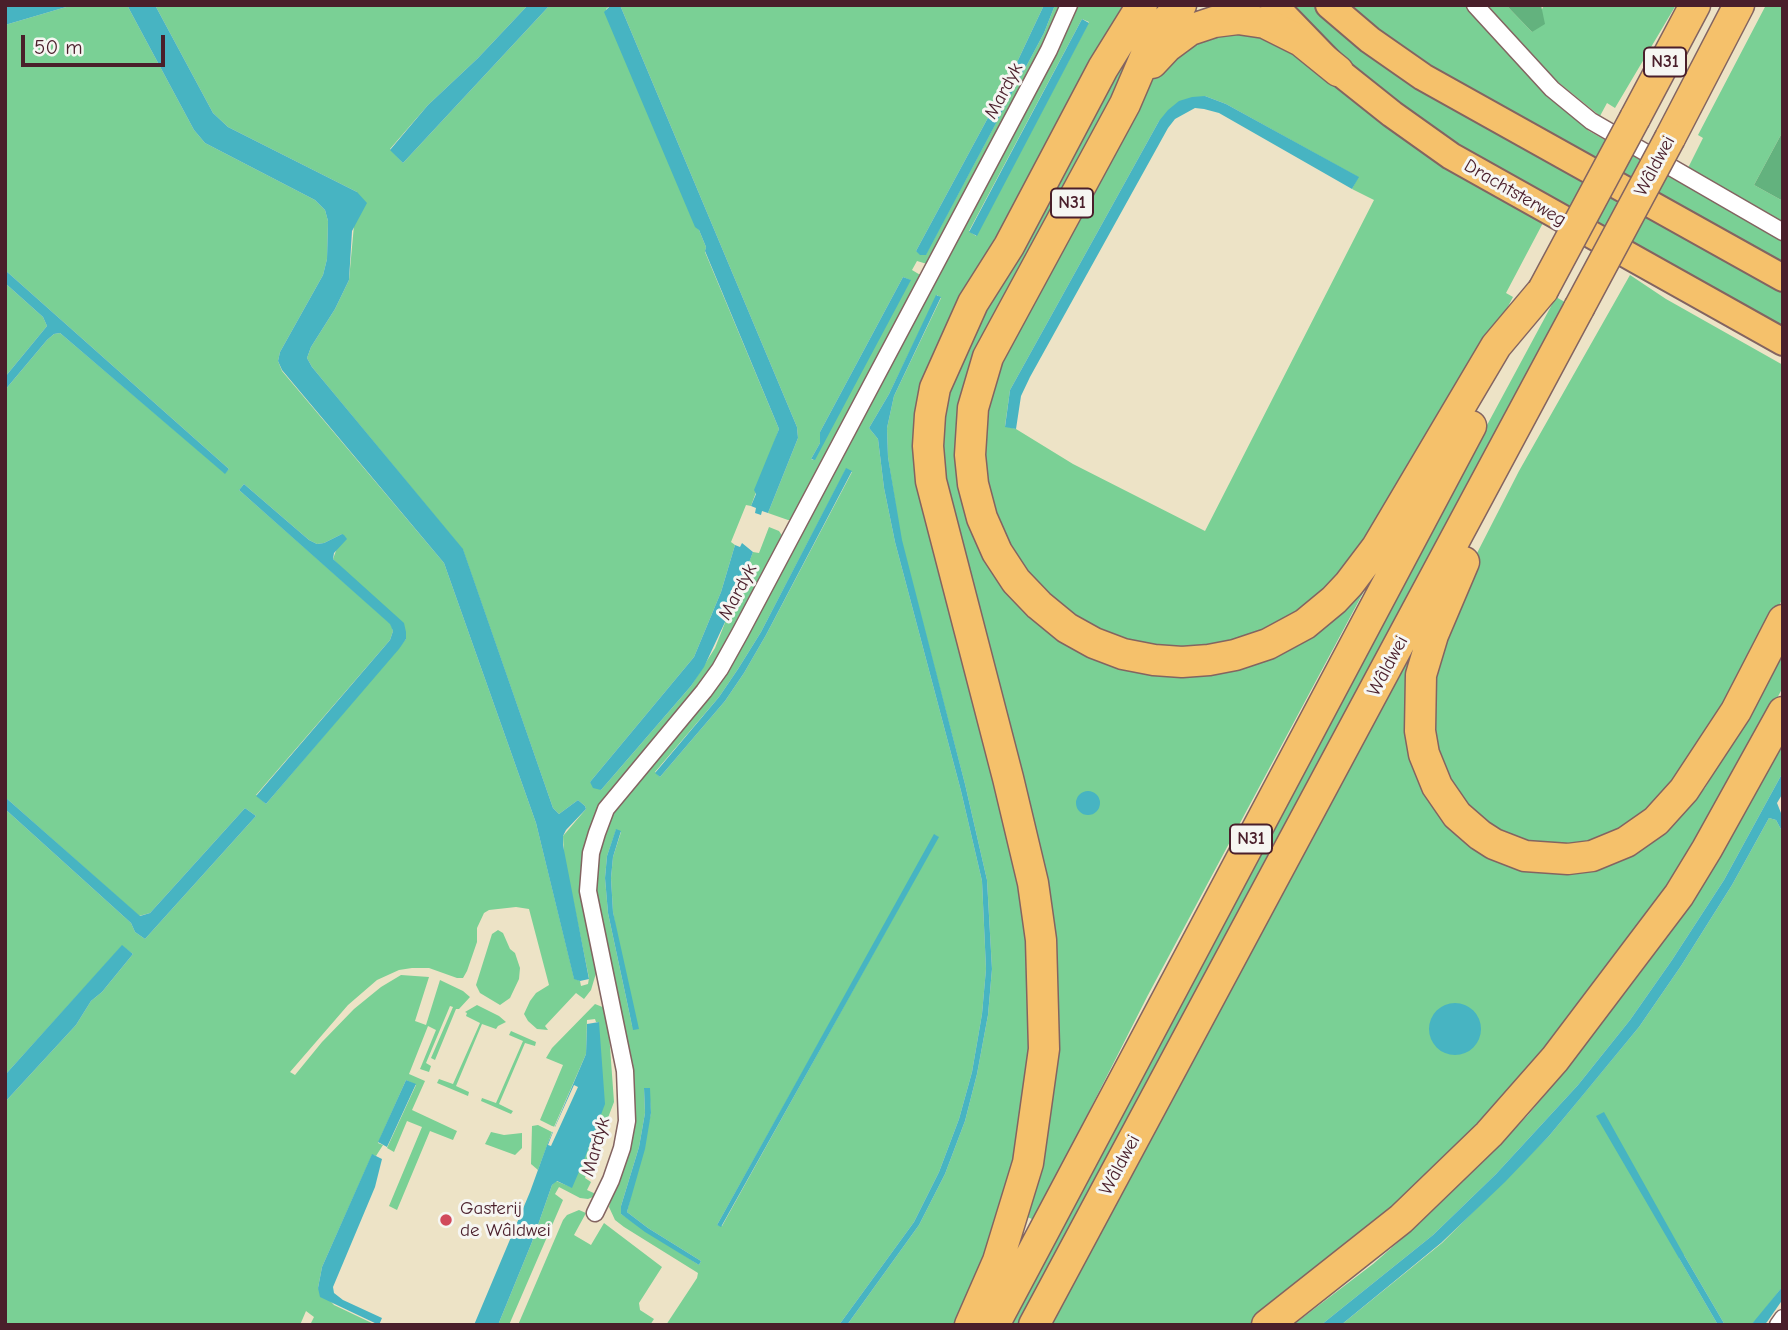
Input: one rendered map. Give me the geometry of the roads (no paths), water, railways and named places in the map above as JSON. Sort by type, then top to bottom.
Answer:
[{"type":"highway","name":"N31","points":[[1125,104],[1149,48],[1166,21],[1181,5]]},
{"type":"highway","name":"Wâldwei","points":[[994,1325],[1695,5]]},
{"type":"highway","name":"Wâldwei","points":[[1034,1325],[1739,5]]},
{"type":"highway","name":"N31","points":[[970,1325],[998,1261],[1028,1163],[1044,1049],[1042,963],[1033,883],[931,481],[928,446],[930,415],[935,388],[973,303],[1009,246],[1103,68],[1143,6]]},
{"type":"highway","name":"N31","points":[[1338,71],[1301,41],[1265,23],[1238,19],[1214,22],[1190,30],[1167,47],[1149,67],[1125,104],[988,357],[973,408],[970,455],[973,484],[982,518],[998,552],[1016,580],[1039,605],[1068,628],[1094,643],[1123,654],[1154,660],[1209,660],[1236,655],[1268,644],[1291,632],[1318,614],[1349,584],[1377,547],[1496,346],[1544,290]]},
{"type":"highway","name":"N31","points":[[1503,450],[1489,512],[1448,597],[1421,675],[1420,730],[1429,770],[1446,801],[1469,826],[1494,844],[1525,856],[1568,859],[1610,850],[1642,832],[1671,807],[1684,790],[1736,711],[1783,620]]},
{"type":"highway","points":[[1267,1325],[1410,1211],[1489,1134],[1555,1059],[1679,895],[1783,712]]},
{"type":"main road","name":"Drachtsterweg","points":[[1274,5],[1338,71],[1451,156],[1783,342]]},
{"type":"main road","points":[[1329,5],[1370,40],[1423,77],[1783,278]]},
{"type":"street","name":"Mardyk","points":[[595,1213],[615,1169],[627,1121],[625,1071],[588,891],[592,853],[606,809],[720,669],[1043,62],[1069,5]]},
{"type":"street","points":[[1475,5],[1552,89],[1591,121],[1783,232]]},
{"type":"street","points":[[1778,1325],[1783,1318]]},
{"type":"water","points":[[5,5],[73,5],[5,25]]},
{"type":"water","points":[[127,5],[155,5],[213,113],[228,127],[357,192],[367,203],[352,231],[349,280],[307,358],[463,549],[553,808],[559,814],[578,800],[585,806],[586,809],[566,830],[563,845],[589,979],[574,979],[536,823],[444,563],[282,370],[278,361],[280,352],[323,275],[327,259],[328,221],[325,210],[315,200],[205,143],[194,130]]},
{"type":"water","points":[[528,5],[550,5],[403,163],[390,150],[428,105],[478,58]]},
{"type":"water","points":[[611,5],[620,5],[797,427],[798,438],[768,513],[755,513],[756,508],[751,506],[756,494],[754,490],[779,429],[705,251],[699,230],[695,227],[604,12]]},
{"type":"water","points":[[1044,5],[1055,5],[1044,33],[926,255],[920,255],[916,251],[1011,75]]},
{"type":"water","points":[[1082,19],[1089,23],[977,236],[969,232]]},
{"type":"water","points":[[1205,96],[1226,104],[1359,177],[1352,189],[1219,113],[1195,108],[1175,119],[1030,377],[1021,396],[1016,429],[1005,427],[1010,390],[1159,121],[1179,101]]},
{"type":"water","points":[[5,270],[229,469],[225,474],[60,333],[47,340],[5,390],[5,377],[47,326],[43,317],[5,283]]},
{"type":"water","points":[[903,277],[911,280],[815,460],[811,459],[820,443],[820,432]]},
{"type":"water","points":[[936,295],[941,297],[894,396],[887,428],[888,457],[902,540],[987,880],[992,969],[988,1015],[965,1121],[945,1174],[919,1225],[847,1325],[839,1325],[914,1222],[939,1172],[959,1119],[972,1072],[982,1014],[986,969],[982,881],[895,542],[878,439],[869,428],[889,394]]},
{"type":"water","points":[[846,468],[852,471],[744,673],[725,701],[660,777],[655,773],[719,697],[761,632]]},
{"type":"water","points":[[244,484],[309,540],[317,544],[324,543],[344,535],[347,539],[334,553],[333,559],[404,623],[406,632],[406,639],[399,649],[266,804],[256,796],[390,640],[393,631],[390,624],[239,490]]},
{"type":"water","points":[[742,543],[753,552],[733,605],[704,667],[691,686],[601,790],[593,788],[590,782],[694,657],[721,592],[735,545],[740,547]]},
{"type":"water","points":[[1783,772],[1783,793],[1777,803],[1783,818],[1783,833],[1776,820],[1769,818],[1732,885],[1639,1027],[1549,1136],[1441,1243],[1341,1325],[1321,1325],[1433,1235],[1496,1174],[1578,1085],[1630,1020],[1672,960],[1724,880]]},
{"type":"water","points":[[1088,791],[1097,794],[1100,803],[1097,812],[1088,815],[1079,812],[1076,803],[1079,794]]},
{"type":"water","points":[[5,797],[140,916],[150,913],[245,808],[256,816],[145,939],[135,932],[131,923],[5,809]]},
{"type":"water","points":[[616,829],[621,831],[613,857],[613,912],[639,1029],[633,1030],[608,913],[605,878],[607,856]]},
{"type":"water","points":[[934,834],[939,837],[721,1227],[717,1225]]},
{"type":"water","points":[[122,945],[133,954],[102,992],[91,1001],[76,1025],[5,1102],[5,1075]]},
{"type":"water","points":[[1455,1003],[1465,1005],[1473,1011],[1479,1019],[1479,1039],[1473,1047],[1465,1053],[1455,1055],[1445,1053],[1437,1047],[1431,1039],[1429,1029],[1431,1019],[1437,1011],[1445,1005]]},
{"type":"water","points":[[599,1022],[605,1104],[584,1160],[572,1188],[557,1181],[552,1185],[498,1325],[474,1325],[586,1054],[587,1024]]},
{"type":"water","points":[[406,1080],[416,1084],[387,1147],[378,1142]]},
{"type":"water","points":[[644,1088],[650,1088],[651,1113],[645,1149],[627,1212],[701,1261],[699,1265],[621,1214],[639,1147],[645,1113]]},
{"type":"water","points":[[1604,1112],[1725,1325],[1718,1325],[1596,1116]]},
{"type":"water","points":[[372,1154],[382,1159],[375,1187],[333,1287],[334,1293],[343,1300],[382,1318],[379,1325],[320,1297],[318,1288],[322,1267]]},
{"type":"water","points":[[1783,1286],[1783,1299],[1767,1322],[1764,1325],[1751,1325]]},
{"type":"place","name":"Gasterij de Wâldwei","points":[[446,1220]]}]
